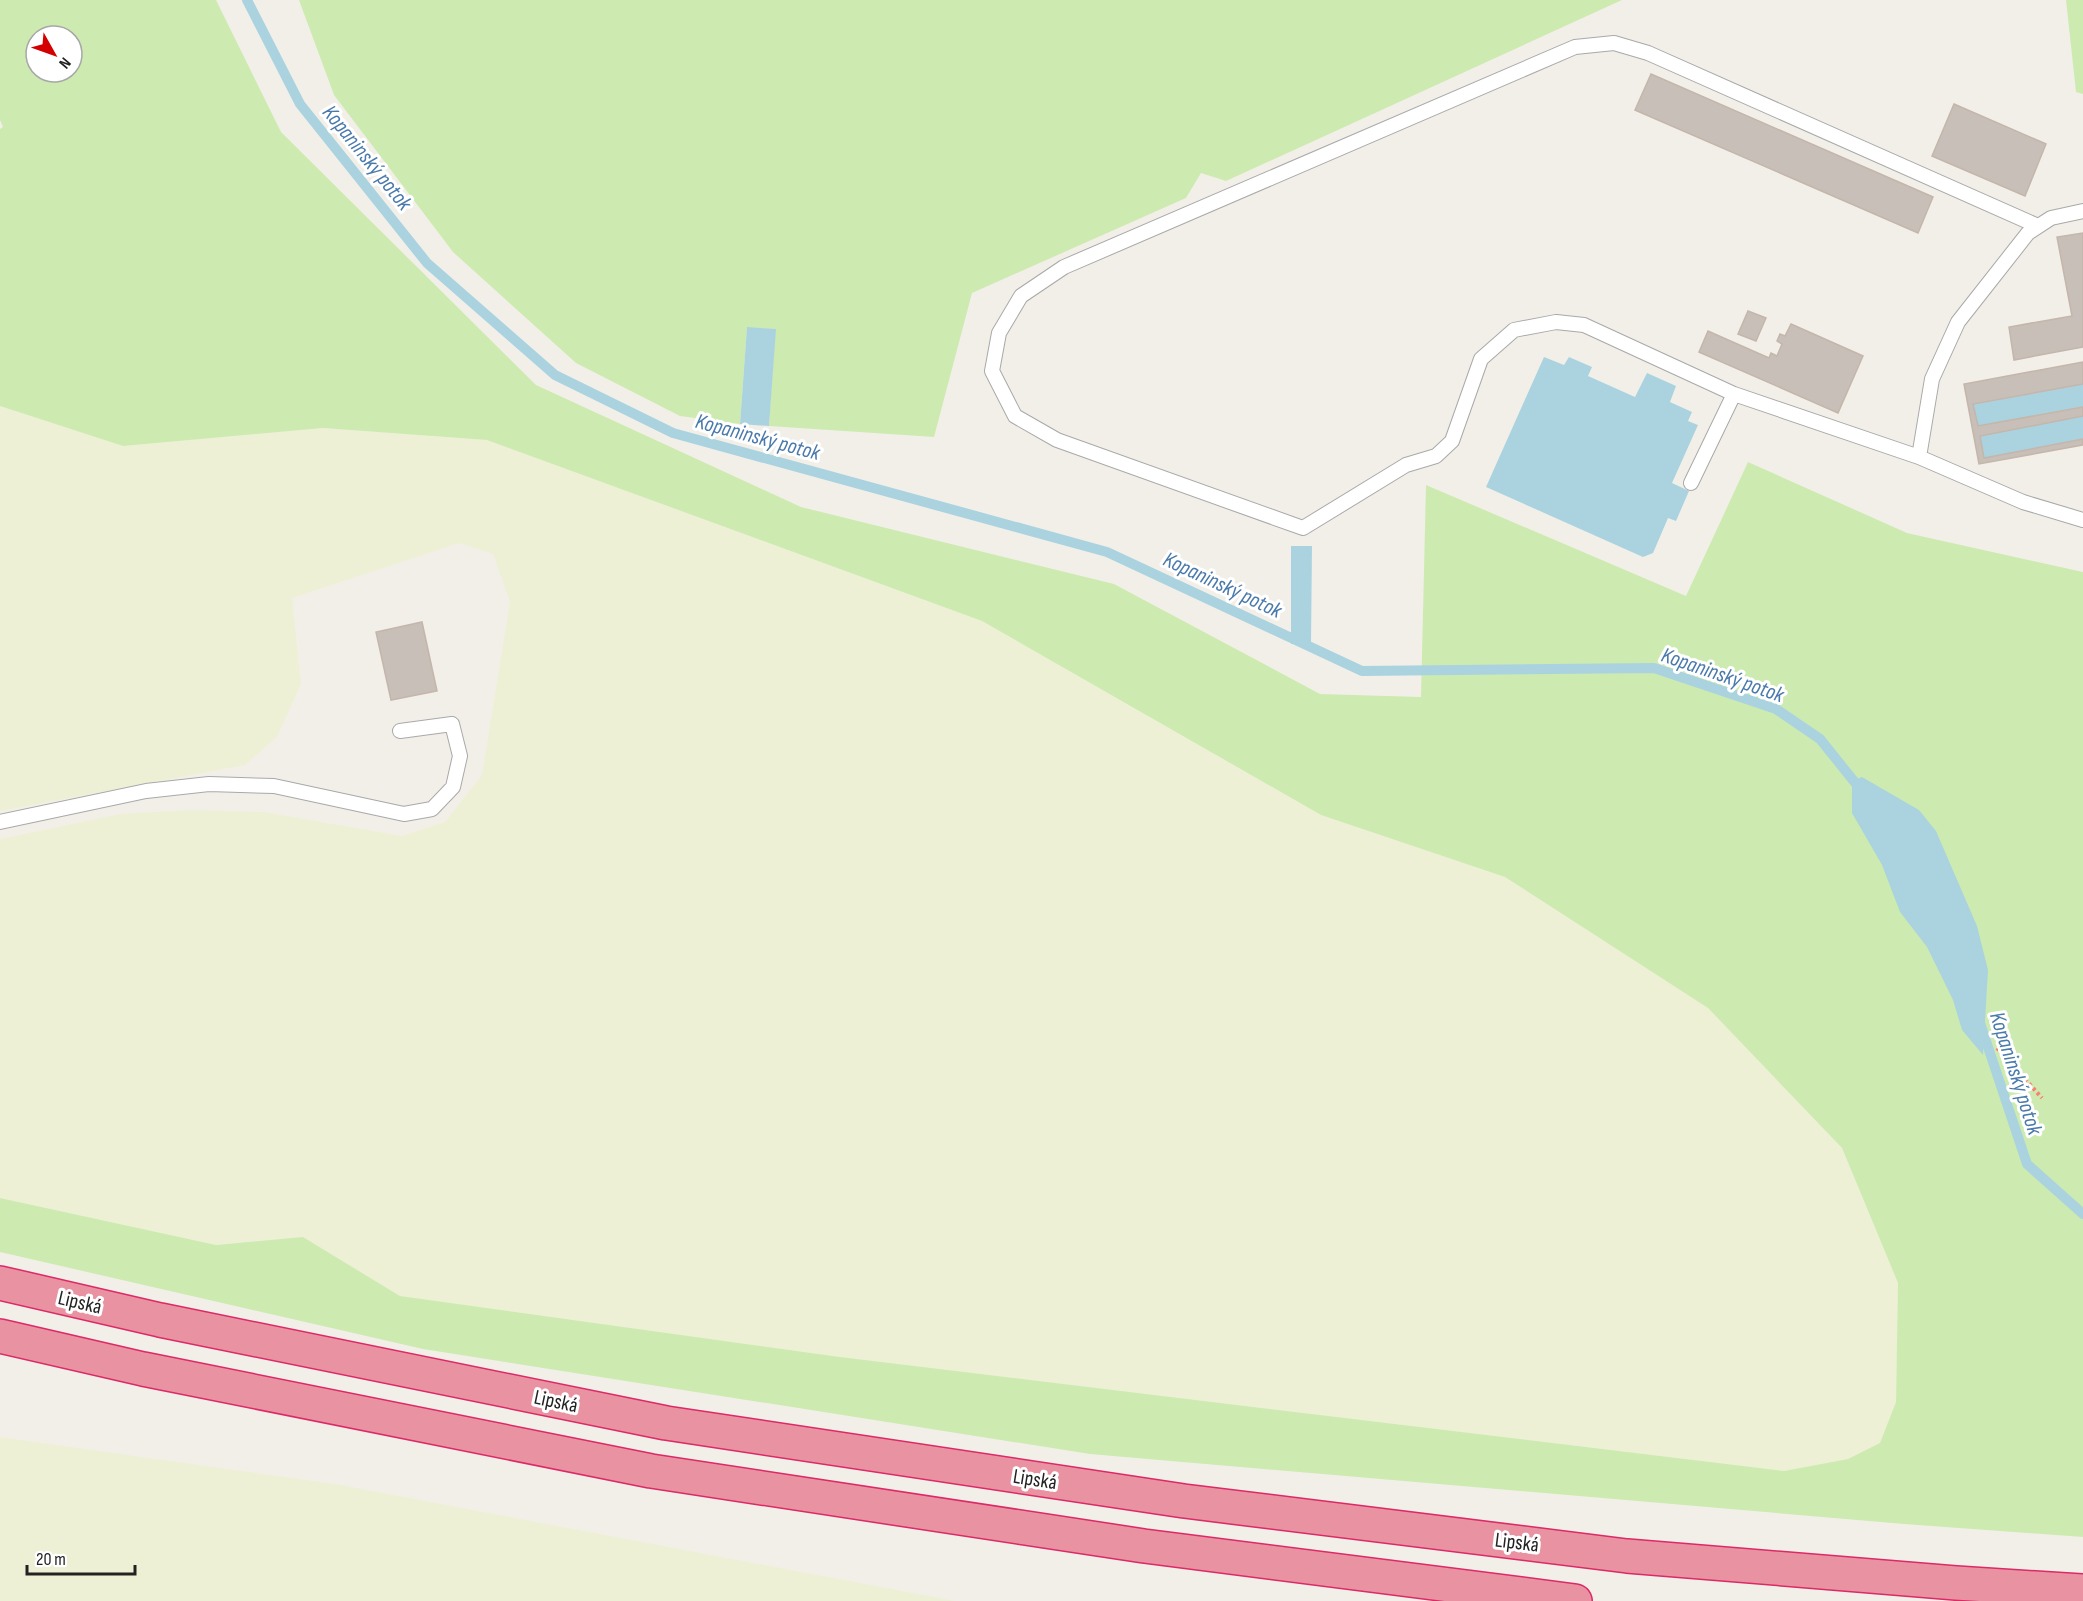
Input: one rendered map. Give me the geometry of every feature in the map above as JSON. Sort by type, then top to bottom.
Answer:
[{"type":"highway","name":"Lipská","points":[[0,1283],[160,1320],[666,1423],[1185,1502],[1627,1556],[2083,1591]]},
{"type":"highway","points":[[0,1336],[143,1368],[651,1471],[1144,1546],[1575,1601]]},
{"type":"lane","points":[[2038,226],[1647,52],[1614,43],[1575,47],[1064,267],[1021,296],[999,333],[992,371],[1015,416],[1057,440],[1304,528],[1406,465],[1436,456],[1452,441],[1481,359],[1514,330],[1557,322],[1584,325],[1734,394],[1919,457],[2023,502],[2083,520]]},
{"type":"lane","points":[[1919,457],[1932,379],[1958,322],[1998,268],[2028,233],[2051,218],[2083,211]]},
{"type":"lane","points":[[1691,483],[1734,394]]},
{"type":"lane","points":[[0,822],[146,791],[209,784],[274,786],[404,814],[432,809],[453,787],[460,756],[452,724],[400,731]]},
{"type":"path","points":[[1997,1048],[2042,1098]]},
{"type":"green space","points":[[0,0],[216,0],[281,132],[536,385],[801,507],[1114,584],[1320,694],[1421,697],[1426,485],[1686,596],[1748,462],[1907,533],[2083,572],[2083,1537],[1904,1524],[1090,1454],[423,1349],[0,1252],[0,1198],[216,1245],[303,1237],[400,1296],[840,1357],[1784,1471],[1848,1459],[1880,1443],[1896,1402],[1898,1283],[1842,1148],[1708,1008],[1505,877],[1321,815],[982,621],[487,440],[323,428],[123,446],[0,406],[0,129],[3,127],[0,120]]},
{"type":"green space","points":[[299,0],[1622,0],[1226,181],[1201,173],[1186,198],[972,293],[934,437],[769,426],[775,329],[747,328],[740,424],[680,416],[576,363],[453,252],[334,95]]},
{"type":"green space","points":[[2066,0],[2083,0],[2083,94],[2076,92]]},
{"type":"green space","points":[[0,406],[123,446],[323,428],[487,440],[982,621],[1321,815],[1505,877],[1708,1008],[1842,1148],[1898,1283],[1896,1402],[1880,1443],[1848,1459],[1784,1471],[840,1357],[400,1296],[303,1237],[216,1245],[0,1198],[0,839],[120,814],[189,810],[264,812],[402,836],[445,822],[482,775],[510,602],[493,554],[459,543],[292,598],[301,684],[277,737],[245,765],[0,811]]},
{"type":"green space","points":[[0,1437],[335,1484],[955,1601],[0,1601]]},
{"type":"water","points":[[747,327],[776,329],[769,426],[740,424]]},
{"type":"water","points":[[1544,357],[1564,365],[1569,357],[1592,367],[1588,376],[1635,397],[1647,373],[1676,386],[1670,402],[1692,412],[1688,421],[1698,425],[1672,483],[1689,491],[1676,521],[1668,518],[1653,553],[1643,557],[1486,487]]},
{"type":"water","points":[[2083,384],[2083,407],[1978,426],[1973,404]]},
{"type":"water","points":[[2083,416],[2083,439],[1984,458],[1980,436]]},
{"type":"water","points":[[1291,546],[1312,546],[1311,644],[1291,644]]},
{"type":"water","points":[[1862,777],[1919,810],[1936,831],[1977,926],[1988,970],[1983,1055],[1962,1030],[1953,1000],[1927,947],[1900,912],[1882,865],[1852,813],[1852,781]]},
{"type":"building","points":[[1651,74],[1933,197],[1918,233],[1635,110]]},
{"type":"building","points":[[1954,104],[2046,144],[2025,196],[1932,156]]},
{"type":"building","points":[[2083,233],[2083,347],[2014,360],[2009,327],[2072,316],[2057,237]]},
{"type":"building","points":[[1748,311],[1766,318],[1756,341],[1738,334]]},
{"type":"building","points":[[1791,324],[1863,356],[1838,413],[1699,352],[1708,331],[1769,358],[1771,353],[1777,356],[1782,344],[1777,341],[1780,334],[1785,336]]},
{"type":"building","points":[[2083,362],[2083,384],[1973,404],[1978,426],[2083,407],[2083,416],[1980,436],[1984,458],[2083,439],[2083,445],[1979,464],[1964,384]]},
{"type":"building","points":[[422,622],[437,691],[391,700],[376,632]]},
{"type":"waterway","name":"Kopaninský potok","points":[[247,0],[300,104],[427,263],[555,375],[673,433],[1107,552],[1362,671],[1654,668],[1776,709],[1820,739],[1861,790]]},
{"type":"waterway","name":"Kopaninský potok","points":[[1980,1023],[2027,1164],[2083,1214]]}]
